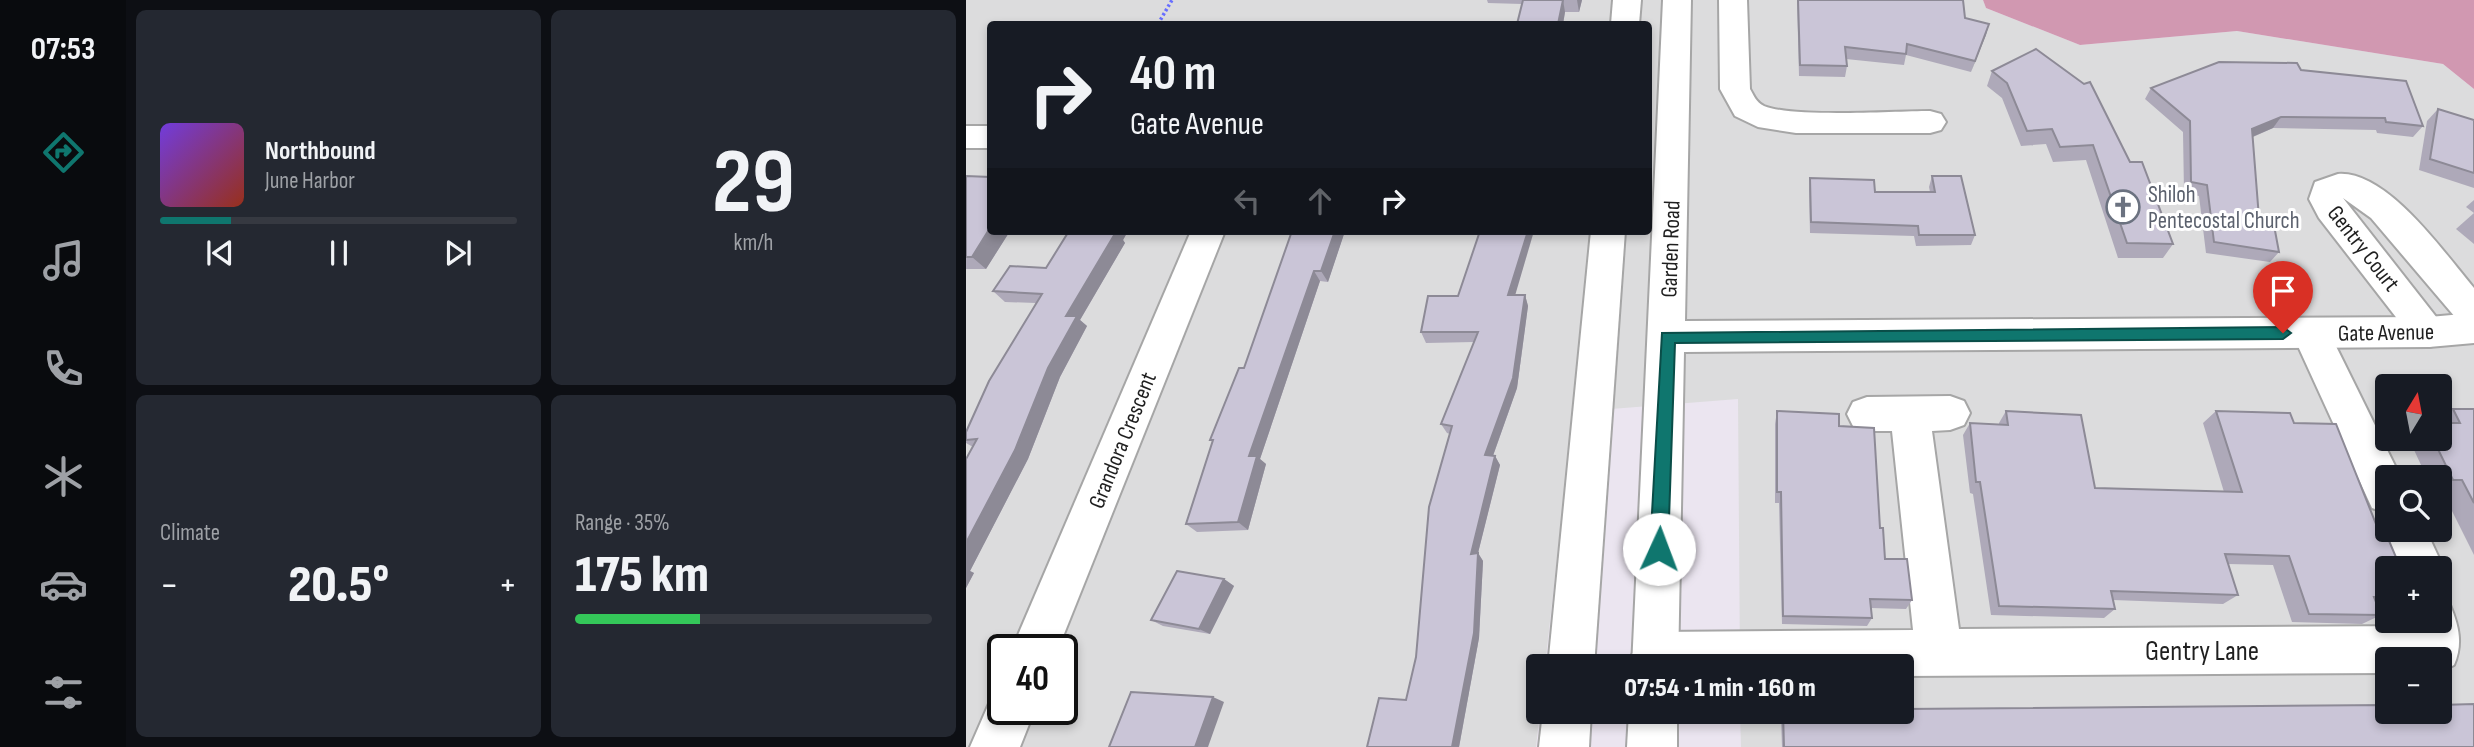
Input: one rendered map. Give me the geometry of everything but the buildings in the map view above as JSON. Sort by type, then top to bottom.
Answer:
[{"type":"street","points":[[1625,21],[1627,0]]},
{"type":"street","name":"Garden Road","points":[[1655,654],[1668,337],[1677,0]]},
{"type":"street","points":[[1733,0],[1735,89],[1746,108],[1758,116],[1796,122],[1930,122]]},
{"type":"street","points":[[966,137],[987,137]]},
{"type":"street","name":"Gentry Court","points":[[2429,332],[2331,209],[2326,199],[2327,191],[2336,185],[2346,185],[2372,199],[2474,313]]},
{"type":"street","name":"Grandora Crescent","points":[[1041,634],[1206,235]]},
{"type":"street","points":[[1572,654],[1608,235]]},
{"type":"street","name":"Gate Avenue","points":[[1668,337],[2429,332],[2474,328]]},
{"type":"street","points":[[2311,333],[2375,469]]},
{"type":"street","points":[[1867,414],[1930,413],[1939,652]]},
{"type":"street","name":"Gentry Lane","points":[[1876,654],[2438,649],[2436,633]]},
{"type":"street","points":[[1564,747],[1566,724]]},
{"type":"street","points":[[1652,747],[1653,724]]},
{"type":"street","points":[[995,747],[1004,725]]},
{"type":"path","points":[[1160,21],[1172,0]]},
{"type":"shaded area","points":[[966,0],[1983,0],[1986,8],[2080,45],[2237,31],[2443,64],[2474,89],[2474,747],[1741,747],[1740,724],[1914,724],[1914,654],[1740,654],[1738,399],[1573,412],[1546,654],[1526,654],[1526,724],[1539,724],[1536,747],[966,747]]},
{"type":"shaded area","points":[[1983,0],[2474,0],[2474,89],[2443,64],[2237,31],[2080,45],[1986,8]]},
{"type":"place","name":"Shiloh Pentecostal Church","points":[[2123,207]]},
{"type":"route","points":[[1659,549],[1668,337],[2283,333]]}]
